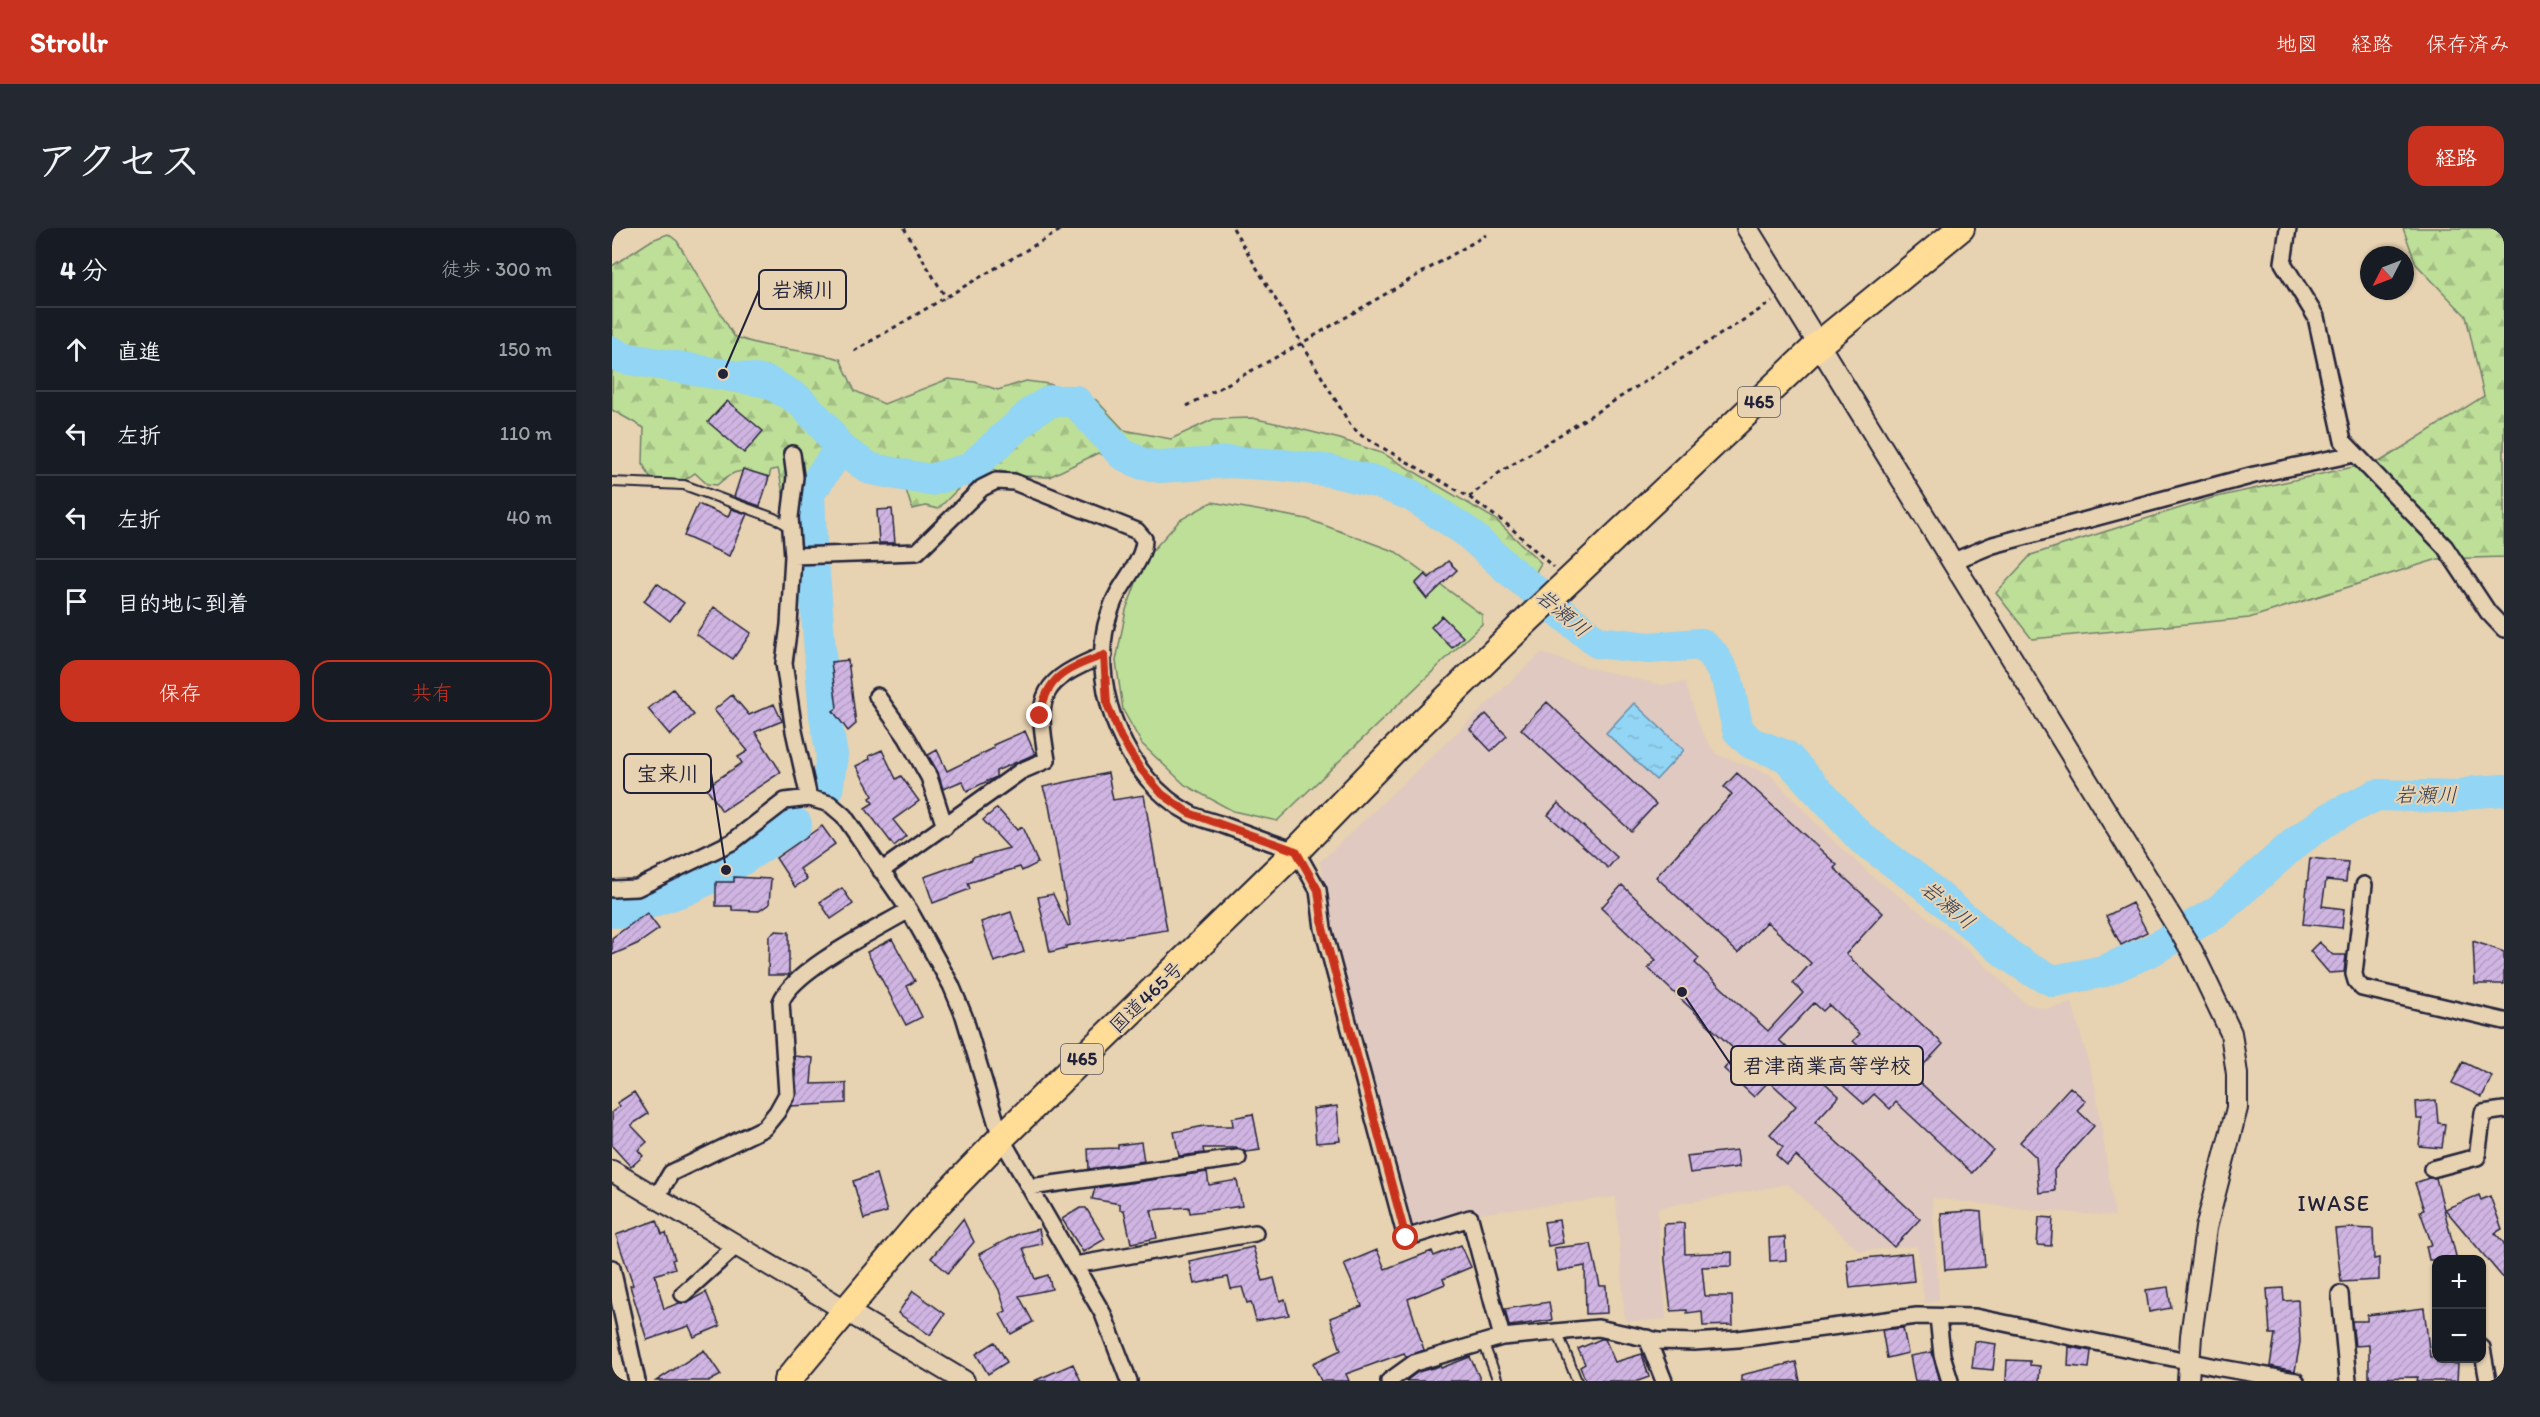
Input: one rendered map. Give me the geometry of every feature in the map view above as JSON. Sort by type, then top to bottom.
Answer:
[{"type":"highway","name":"465","points":[[1567,583],[1818,345],[1961,228]]},
{"type":"highway","name":"国道465号","points":[[787,1381],[843,1311],[920,1222],[1001,1138],[1567,583]]},
{"type":"street","points":[[1747,228],[1950,562],[2192,951],[2231,1034],[2237,1074],[2237,1108],[2206,1228],[2188,1381]]},
{"type":"street","points":[[2288,228],[2283,263],[2316,317],[2343,441],[2445,547],[2488,612],[2504,629]]},
{"type":"street","points":[[792,454],[795,477],[790,517],[798,556],[784,663],[794,731],[809,798]]},
{"type":"street","points":[[1950,562],[1993,545],[2254,475],[2354,454]]},
{"type":"street","points":[[798,556],[917,552],[982,488],[996,481],[1014,482],[1137,531],[1144,538],[1144,550],[1116,597],[1106,626],[1104,655],[1107,704],[1118,729],[1139,767],[1162,794],[1189,813],[1296,851],[1318,890],[1323,928],[1406,1238],[1470,1218],[1502,1337]]},
{"type":"street","points":[[881,872],[1020,771],[1047,760],[1040,716],[1043,697],[1054,681],[1065,672],[1104,655]]},
{"type":"street","points":[[877,696],[907,738],[929,777],[945,827]]},
{"type":"street","points":[[612,889],[637,888],[732,842],[785,801],[809,798],[830,804],[844,816],[909,910],[951,985],[964,1016],[1001,1138],[1103,1314],[1129,1381]]},
{"type":"street","points":[[2364,885],[2354,974],[2362,988],[2504,1021]]},
{"type":"street","points":[[656,1198],[671,1173],[764,1128],[777,1112],[787,1094],[781,1002],[785,991],[815,966],[909,910]]},
{"type":"street","points":[[2432,1169],[2477,1157],[2483,1113],[2504,1110]]},
{"type":"street","points":[[1030,1186],[1238,1158]]},
{"type":"street","points":[[612,1171],[843,1311],[964,1381]]},
{"type":"street","points":[[1075,1265],[1255,1233]]},
{"type":"street","points":[[683,1294],[736,1246]]},
{"type":"street","points":[[612,1268],[637,1381]]},
{"type":"street","points":[[2340,1294],[2348,1381]]},
{"type":"street","points":[[1389,1381],[1414,1363],[1502,1337],[1598,1328],[1647,1338],[1694,1342],[1738,1339],[1917,1316],[1975,1317],[2296,1381]]},
{"type":"street","points":[[1938,1317],[1942,1355],[1950,1381]]},
{"type":"street","points":[[1647,1338],[1664,1381]]},
{"type":"street","points":[[2484,1363],[2488,1381]]},
{"type":"lane","points":[[612,482],[684,485],[774,518],[792,528]]},
{"type":"lane","points":[[1557,1331],[1577,1381]]},
{"type":"lane","points":[[1483,1342],[1498,1381]]},
{"type":"path","points":[[612,232],[619,228]]},
{"type":"path","points":[[904,228],[946,297]]},
{"type":"path","points":[[1233,228],[1351,426],[1362,436],[1469,497],[1509,526],[1567,583]]},
{"type":"path","points":[[854,351],[1062,229]]},
{"type":"path","points":[[1187,406],[1302,343],[1486,235]]},
{"type":"path","points":[[1469,497],[1499,473],[1786,293]]},
{"type":"shaded area","points":[[1541,653],[1578,665],[1662,685],[1685,682],[1701,731],[1716,754],[1769,774],[1835,843],[1871,875],[1961,943],[2025,1003],[2046,1009],[2072,1003],[2095,1087],[2115,1216],[2035,1210],[1932,1198],[1939,1299],[1925,1304],[1917,1246],[1859,1251],[1788,1184],[1657,1208],[1666,1319],[1645,1321],[1625,1321],[1616,1197],[1468,1215],[1415,1232],[1338,945],[1320,862]]},
{"type":"green space","points":[[2403,228],[2504,228],[2504,557],[2438,559],[2249,618],[2032,639],[1996,593],[2031,555],[2212,498],[2381,461],[2484,396],[2466,316],[2416,264],[2414,246],[2410,246]]},
{"type":"green space","points":[[668,234],[677,241],[734,336],[773,347],[840,359],[855,391],[884,404],[948,379],[975,382],[998,390],[1026,381],[1049,384],[1096,400],[1124,430],[1171,439],[1214,419],[1252,418],[1284,425],[1340,439],[1384,454],[1495,519],[1541,563],[1533,577],[1517,575],[1440,526],[1410,503],[1350,476],[1309,469],[1272,458],[1212,458],[1171,468],[1127,464],[1098,453],[1049,477],[1023,476],[990,469],[969,478],[938,509],[926,506],[912,509],[903,480],[876,473],[853,453],[832,445],[815,474],[817,505],[811,535],[800,528],[788,514],[778,469],[771,470],[769,477],[747,471],[736,472],[717,485],[707,484],[695,473],[685,480],[651,479],[643,464],[644,428],[612,410],[612,266],[652,240]]},
{"type":"green space","points":[[1212,502],[1307,519],[1396,552],[1482,615],[1482,624],[1277,821],[1233,811],[1185,785],[1142,744],[1123,710],[1116,661],[1126,610],[1145,559],[1180,520]]},
{"type":"water","points":[[1634,703],[1684,750],[1656,780],[1606,733]]},
{"type":"building","points":[[727,401],[763,431],[744,453],[708,422]]},
{"type":"building","points":[[743,469],[769,477],[760,506],[734,497]]},
{"type":"building","points":[[698,504],[728,517],[731,509],[747,514],[729,556],[684,536]]},
{"type":"building","points":[[892,509],[895,543],[879,543],[877,510]]},
{"type":"building","points":[[1448,561],[1457,570],[1427,599],[1415,584],[1425,574],[1429,578]]},
{"type":"building","points":[[657,583],[684,603],[670,621],[644,601]]},
{"type":"building","points":[[714,607],[751,633],[733,659],[696,634]]},
{"type":"building","points":[[1442,616],[1463,637],[1452,648],[1431,627]]},
{"type":"building","points":[[848,660],[856,724],[848,731],[833,711],[837,708],[831,662]]},
{"type":"building","points":[[673,689],[694,715],[670,735],[648,709]]},
{"type":"building","points":[[732,695],[749,715],[774,704],[782,721],[755,732],[781,772],[722,811],[706,787],[742,763],[738,757],[748,751],[714,710]]},
{"type":"building","points":[[1547,702],[1656,804],[1631,831],[1521,729]]},
{"type":"building","points":[[1486,714],[1507,736],[1491,751],[1470,729]]},
{"type":"building","points":[[1025,731],[1035,754],[996,771],[996,777],[967,791],[962,781],[943,789],[938,772],[928,755],[937,750],[947,771],[994,748],[993,745]]},
{"type":"building","points":[[882,750],[896,779],[901,776],[919,801],[893,820],[906,836],[894,846],[865,808],[873,803],[870,798],[873,796],[856,766]]},
{"type":"building","points":[[1108,773],[1113,800],[1144,795],[1167,930],[1066,946],[1066,948],[1050,952],[1038,897],[1053,894],[1068,926],[1070,925],[1049,805],[1043,787]]},
{"type":"building","points":[[1737,773],[1837,865],[1834,868],[1883,913],[1846,954],[1943,1044],[1913,1076],[1993,1150],[1972,1173],[1896,1102],[1890,1109],[1874,1094],[1864,1104],[1837,1080],[1864,1051],[1853,1041],[1860,1034],[1829,1005],[1823,1011],[1814,1003],[1779,1040],[1839,1096],[1815,1122],[1920,1219],[1894,1247],[1796,1156],[1787,1165],[1776,1155],[1783,1147],[1770,1134],[1796,1106],[1769,1081],[1754,1097],[1724,1069],[1738,1053],[1648,968],[1656,960],[1601,908],[1622,885],[1699,958],[1695,963],[1768,1031],[1803,993],[1793,983],[1811,963],[1767,922],[1738,953],[1656,877],[1732,794],[1724,787]]},
{"type":"building","points":[[1558,803],[1617,857],[1608,868],[1548,815]]},
{"type":"building","points":[[997,808],[1017,830],[1022,827],[1038,863],[1022,871],[1020,867],[968,883],[970,889],[933,903],[924,877],[972,860],[972,858],[1009,848],[983,820]]},
{"type":"building","points":[[822,826],[835,844],[800,869],[807,879],[795,887],[776,858]]},
{"type":"building","points":[[2310,858],[2348,862],[2346,882],[2326,880],[2322,906],[2344,909],[2342,928],[2303,924]]},
{"type":"building","points":[[734,877],[771,879],[769,904],[759,911],[732,910],[732,906],[716,906],[716,882],[734,882]]},
{"type":"building","points":[[842,888],[853,904],[831,919],[820,902]]},
{"type":"building","points":[[2132,903],[2147,932],[2121,945],[2106,916]]},
{"type":"building","points":[[1011,912],[1024,952],[994,962],[981,922]]},
{"type":"building","points":[[647,913],[659,929],[639,943],[612,955],[612,938]]},
{"type":"building","points":[[776,931],[789,932],[789,975],[768,975],[769,936]]},
{"type":"building","points":[[892,939],[915,981],[907,986],[922,1017],[906,1025],[867,952]]},
{"type":"building","points":[[2473,941],[2504,952],[2504,984],[2475,984]]},
{"type":"building","points":[[2319,942],[2333,955],[2346,955],[2344,972],[2329,973],[2310,951]]},
{"type":"building","points":[[794,1056],[813,1058],[811,1084],[846,1083],[846,1103],[791,1106],[797,1093]]},
{"type":"building","points":[[2463,1062],[2492,1076],[2482,1097],[2452,1083]]},
{"type":"building","points":[[2070,1087],[2086,1101],[2077,1110],[2094,1126],[2054,1170],[2055,1191],[2039,1193],[2036,1157],[2020,1142]]},
{"type":"building","points":[[634,1092],[648,1114],[631,1125],[647,1142],[638,1150],[643,1156],[631,1167],[612,1146],[612,1112],[620,1106],[617,1103]]},
{"type":"building","points":[[2436,1100],[2438,1123],[2445,1124],[2442,1148],[2419,1146],[2422,1119],[2417,1119],[2416,1102]]},
{"type":"building","points":[[1337,1106],[1340,1141],[1316,1143],[1313,1109]]},
{"type":"building","points":[[1253,1114],[1260,1150],[1246,1152],[1237,1148],[1203,1148],[1204,1153],[1179,1156],[1174,1132],[1204,1126],[1233,1126],[1232,1118]]},
{"type":"building","points":[[1141,1142],[1144,1161],[1089,1169],[1088,1149],[1118,1148],[1118,1145]]},
{"type":"building","points":[[1737,1150],[1739,1167],[1690,1173],[1687,1156]]},
{"type":"building","points":[[1207,1172],[1209,1185],[1237,1180],[1242,1206],[1190,1213],[1189,1207],[1151,1210],[1157,1238],[1131,1243],[1124,1210],[1120,1210],[1120,1204],[1092,1199],[1095,1188]]},
{"type":"building","points":[[876,1174],[887,1212],[864,1219],[853,1181]]},
{"type":"building","points":[[2436,1178],[2456,1255],[2432,1255],[2432,1260],[2429,1260],[2426,1246],[2432,1245],[2420,1211],[2424,1210],[2415,1183]]},
{"type":"building","points":[[2479,1195],[2481,1200],[2490,1196],[2502,1229],[2495,1233],[2504,1243],[2504,1279],[2486,1255],[2445,1209]]},
{"type":"building","points":[[1080,1208],[1086,1208],[1105,1239],[1083,1252],[1062,1219]]},
{"type":"building","points":[[1981,1212],[1985,1267],[1945,1270],[1941,1213]]},
{"type":"building","points":[[2039,1217],[2053,1218],[2051,1246],[2037,1245]]},
{"type":"building","points":[[963,1219],[974,1242],[948,1273],[931,1258]]},
{"type":"building","points":[[657,1220],[662,1234],[666,1233],[675,1259],[672,1260],[675,1268],[655,1275],[664,1309],[679,1303],[686,1303],[706,1292],[720,1326],[694,1337],[689,1326],[647,1340],[630,1286],[633,1285],[616,1235]]},
{"type":"building","points":[[1559,1220],[1563,1243],[1548,1246],[1544,1222]]},
{"type":"building","points":[[1684,1223],[1685,1254],[1732,1252],[1732,1266],[1702,1267],[1705,1296],[1732,1296],[1733,1325],[1703,1326],[1702,1311],[1687,1313],[1687,1310],[1671,1311],[1665,1261],[1664,1224]]},
{"type":"building","points":[[1039,1229],[1042,1244],[1023,1248],[1035,1279],[1048,1275],[1052,1289],[1019,1296],[1033,1322],[1011,1334],[1000,1314],[1006,1311],[999,1290],[979,1254],[1018,1234]]},
{"type":"building","points":[[2335,1229],[2373,1229],[2374,1259],[2379,1258],[2379,1280],[2341,1282]]},
{"type":"building","points":[[1785,1237],[1786,1260],[1770,1261],[1769,1238]]},
{"type":"building","points":[[1591,1244],[1600,1286],[1606,1286],[1607,1313],[1586,1314],[1585,1266],[1558,1271],[1554,1248]]},
{"type":"building","points":[[1461,1245],[1471,1267],[1443,1279],[1445,1284],[1408,1299],[1424,1350],[1406,1357],[1404,1353],[1346,1374],[1349,1381],[1321,1381],[1313,1363],[1341,1350],[1330,1318],[1362,1306],[1344,1264],[1377,1250],[1385,1269],[1432,1251],[1434,1256]]},
{"type":"building","points":[[1253,1247],[1263,1281],[1274,1278],[1280,1301],[1285,1299],[1289,1315],[1256,1321],[1251,1302],[1247,1303],[1242,1287],[1231,1289],[1228,1277],[1194,1284],[1189,1261]]},
{"type":"building","points":[[1911,1253],[1914,1281],[1850,1288],[1847,1260]]},
{"type":"building","points":[[2168,1287],[2171,1308],[2149,1312],[2146,1290]]},
{"type":"building","points":[[2283,1288],[2284,1301],[2298,1300],[2300,1342],[2295,1371],[2270,1366],[2275,1334],[2270,1334],[2267,1289]]},
{"type":"building","points":[[913,1291],[945,1314],[930,1335],[898,1313]]},
{"type":"building","points":[[1549,1302],[1552,1320],[1509,1326],[1505,1309]]},
{"type":"building","points":[[2424,1308],[2432,1363],[2458,1364],[2457,1381],[2417,1381],[2418,1377],[2369,1378],[2369,1345],[2355,1346],[2352,1321],[2367,1321],[2367,1315]]},
{"type":"building","points":[[1903,1328],[1908,1353],[1887,1358],[1882,1330]]},
{"type":"building","points":[[1605,1339],[1615,1362],[1642,1354],[1649,1377],[1638,1381],[1586,1381],[1580,1367],[1585,1364],[1578,1349]]},
{"type":"building","points":[[1975,1341],[1996,1344],[1993,1370],[1972,1368]]},
{"type":"building","points":[[995,1342],[1007,1362],[988,1374],[976,1354]]},
{"type":"building","points":[[2069,1347],[2091,1351],[2089,1368],[2068,1366]]},
{"type":"building","points":[[704,1350],[721,1375],[710,1381],[656,1381]]},
{"type":"building","points":[[1932,1352],[1940,1381],[1915,1381],[1910,1356]]},
{"type":"building","points":[[1470,1357],[1481,1381],[1406,1381],[1418,1372],[1440,1366],[1441,1368]]},
{"type":"building","points":[[2007,1360],[2030,1361],[2030,1365],[2040,1366],[2039,1381],[2006,1381]]},
{"type":"building","points":[[1796,1362],[1800,1381],[1741,1381],[1741,1375]]},
{"type":"building","points":[[1073,1364],[1081,1381],[1034,1381]]},
{"type":"waterway","name":"岩瀬川","points":[[612,352],[623,358],[768,382],[799,400],[824,426],[840,449],[871,469],[930,480],[969,469],[1035,410],[1051,401],[1075,401],[1122,454],[1143,464],[1160,467],[1230,462],[1281,465],[1331,471],[1380,483],[1411,495],[1467,532],[1597,642],[1649,648],[1701,644],[1714,656],[1727,679],[1738,730],[1751,743],[1786,756],[1861,838],[1921,882],[2007,954],[2031,970],[2054,981],[2104,971],[2152,950],[2218,911],[2295,843],[2331,817],[2377,795],[2453,797],[2475,792],[2504,790]]},
{"type":"waterway","points":[[811,541],[809,493],[840,449]]},
{"type":"waterway","points":[[814,574],[825,716],[832,755],[827,791]]},
{"type":"waterway","points":[[612,911],[622,912],[685,890],[726,870],[796,824]]},
{"type":"place","name":"岩瀬川","points":[[723,374]]},
{"type":"place","name":"宝来川","points":[[726,870]]},
{"type":"place","name":"君津商業高等学校","points":[[1682,992]]},
{"type":"district","name":"IWASE","points":[[2334,1203]]},
{"type":"route","points":[[1040,716],[1043,697],[1054,681],[1065,672],[1104,655],[1107,704],[1121,738],[1139,767],[1162,794],[1189,813],[1296,851],[1318,890],[1323,928],[1406,1238]]}]
